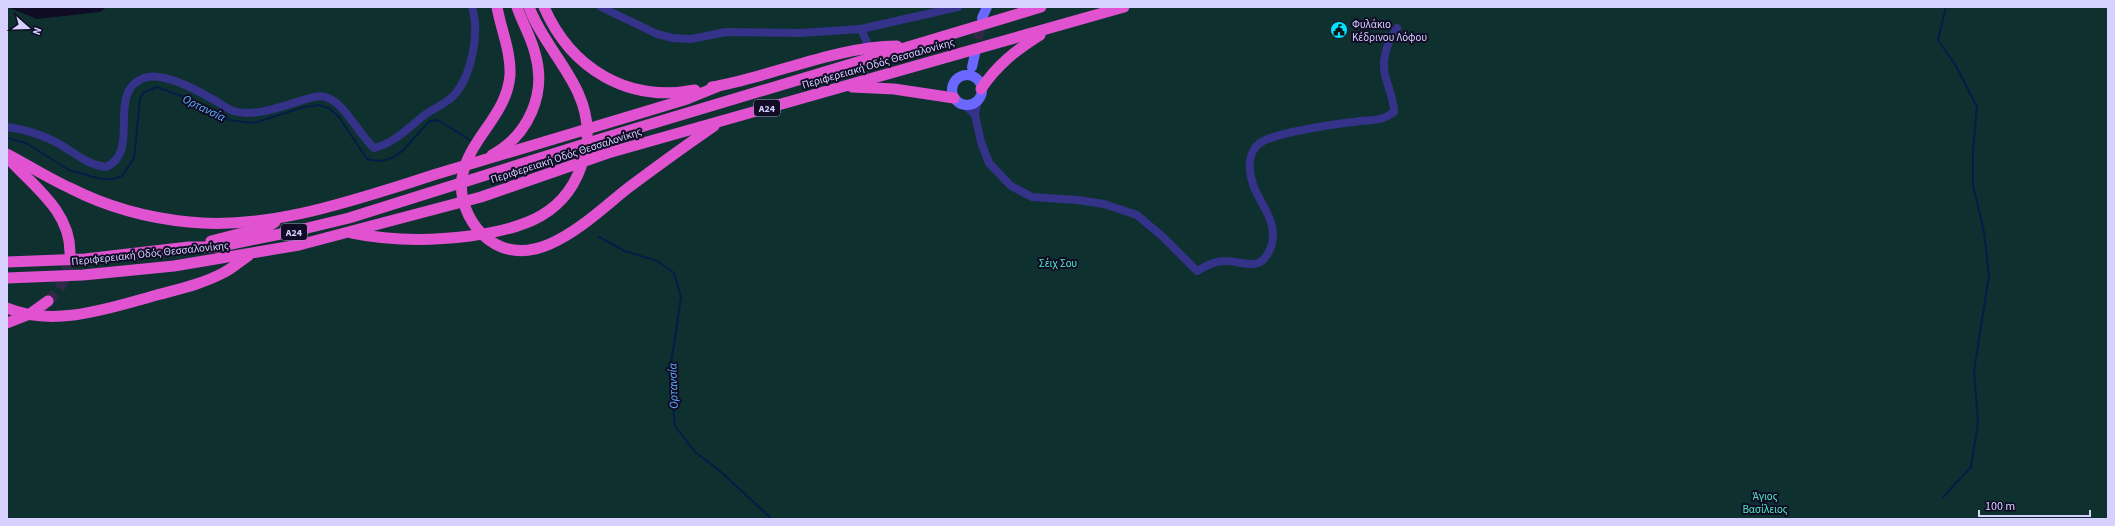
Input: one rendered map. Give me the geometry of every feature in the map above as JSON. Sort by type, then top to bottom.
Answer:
[{"type":"highway","points":[[497,7],[508,53],[510,69],[506,92],[494,119],[470,156],[462,176],[462,192],[468,213],[479,231],[493,242],[512,249],[538,248],[564,237],[723,120]]},
{"type":"highway","points":[[480,161],[496,153],[518,135],[530,115],[538,94],[539,80],[537,60],[517,7]]},
{"type":"highway","points":[[347,232],[385,239],[409,240],[444,238],[504,231],[538,218],[554,207],[566,194],[577,176],[584,156],[587,132],[586,115],[576,88],[541,32],[529,7]]},
{"type":"highway","points":[[544,7],[559,35],[568,46],[584,61],[610,80],[642,91],[668,94],[718,86],[824,56],[870,47],[906,46]]},
{"type":"highway","name":"Περιφερειακή Οδός Θεσσαλονίκης","points":[[7,262],[85,259],[189,247],[217,247],[272,237],[349,218],[571,150],[604,138],[906,46],[1041,7]]},
{"type":"highway","name":"Περιφερειακή Οδός Θεσσαλονίκης","points":[[7,278],[116,272],[205,262],[250,254],[347,232],[481,197],[574,164],[723,120],[1124,7]]},
{"type":"highway","points":[[980,94],[1000,66],[1015,51],[1051,28]]},
{"type":"highway","points":[[7,154],[86,196],[144,215],[191,223],[283,218],[353,200],[521,150],[575,132],[687,99],[718,86]]},
{"type":"highway","points":[[844,86],[894,89],[954,98]]},
{"type":"highway","points":[[7,157],[56,209],[68,234],[70,254]]},
{"type":"highway","points":[[189,247],[267,227],[283,218]]},
{"type":"highway","points":[[7,308],[36,315],[71,315],[105,308],[198,284],[224,273],[250,254]]},
{"type":"highway","points":[[7,323],[30,314],[48,301]]},
{"type":"main road","points":[[982,18],[987,7]]},
{"type":"main road","points":[[972,67],[954,81],[952,86],[954,98],[964,105],[970,104],[980,94],[972,67],[975,54]]},
{"type":"main road","points":[[962,75],[968,75],[976,78]]},
{"type":"street","points":[[7,127],[22,130],[60,145],[78,157],[106,167],[116,163],[122,149],[127,95],[134,82],[145,77],[158,76],[195,89],[232,110],[251,113],[319,96],[329,98],[338,104],[365,140],[374,148],[388,145],[428,112],[454,95],[467,72],[473,52],[476,20],[472,7]]},
{"type":"street","points":[[602,7],[657,34],[673,38],[691,39],[726,32],[800,34],[862,29],[958,7]]},
{"type":"street","points":[[980,94],[975,115],[981,142],[989,163],[1011,186],[1032,197],[1077,200],[1104,204],[1137,215],[1163,237],[1197,271],[1211,263],[1225,261],[1254,265],[1265,259],[1271,248],[1273,235],[1269,218],[1251,182],[1251,153],[1260,143],[1291,133],[1355,122],[1384,119],[1394,112],[1394,103],[1386,80],[1384,64],[1386,49],[1390,37],[1397,28]]},
{"type":"street","points":[[862,29],[870,47]]},
{"type":"street","points":[[964,105],[975,115]]},
{"type":"green space","name":"Σέιχ Σου","points":[[7,7],[37,19],[100,12],[107,7],[2108,7],[2108,519],[7,519]]},
{"type":"waterway","points":[[1943,497],[1971,467],[1978,422],[1974,371],[1989,275],[1984,232],[1973,185],[1973,150],[1977,107],[1956,66],[1938,40],[1946,7]]},
{"type":"waterway","name":"Ορτανσία","points":[[7,138],[26,143],[69,170],[101,179],[114,179],[122,176],[134,158],[140,99],[144,92],[157,87],[190,99],[221,118],[235,121],[254,123],[304,107],[319,105],[329,108],[339,117],[367,159],[378,161],[387,160],[403,150],[430,121],[438,120],[473,142]]},
{"type":"waterway","name":"Ορτανσία","points":[[599,237],[625,251],[657,261],[674,273],[681,297],[670,371],[675,426],[695,452],[720,471],[772,519]]},
{"type":"tunnel","points":[[975,54],[982,18]]},
{"type":"tunnel","points":[[48,301],[64,280],[70,254]]},
{"type":"place","name":"Φυλάκιο Κέδρινου Λόφου","points":[[1339,30]]},
{"type":"park label","name":"Άγιος Βασίλειος","points":[[1765,502]]}]
